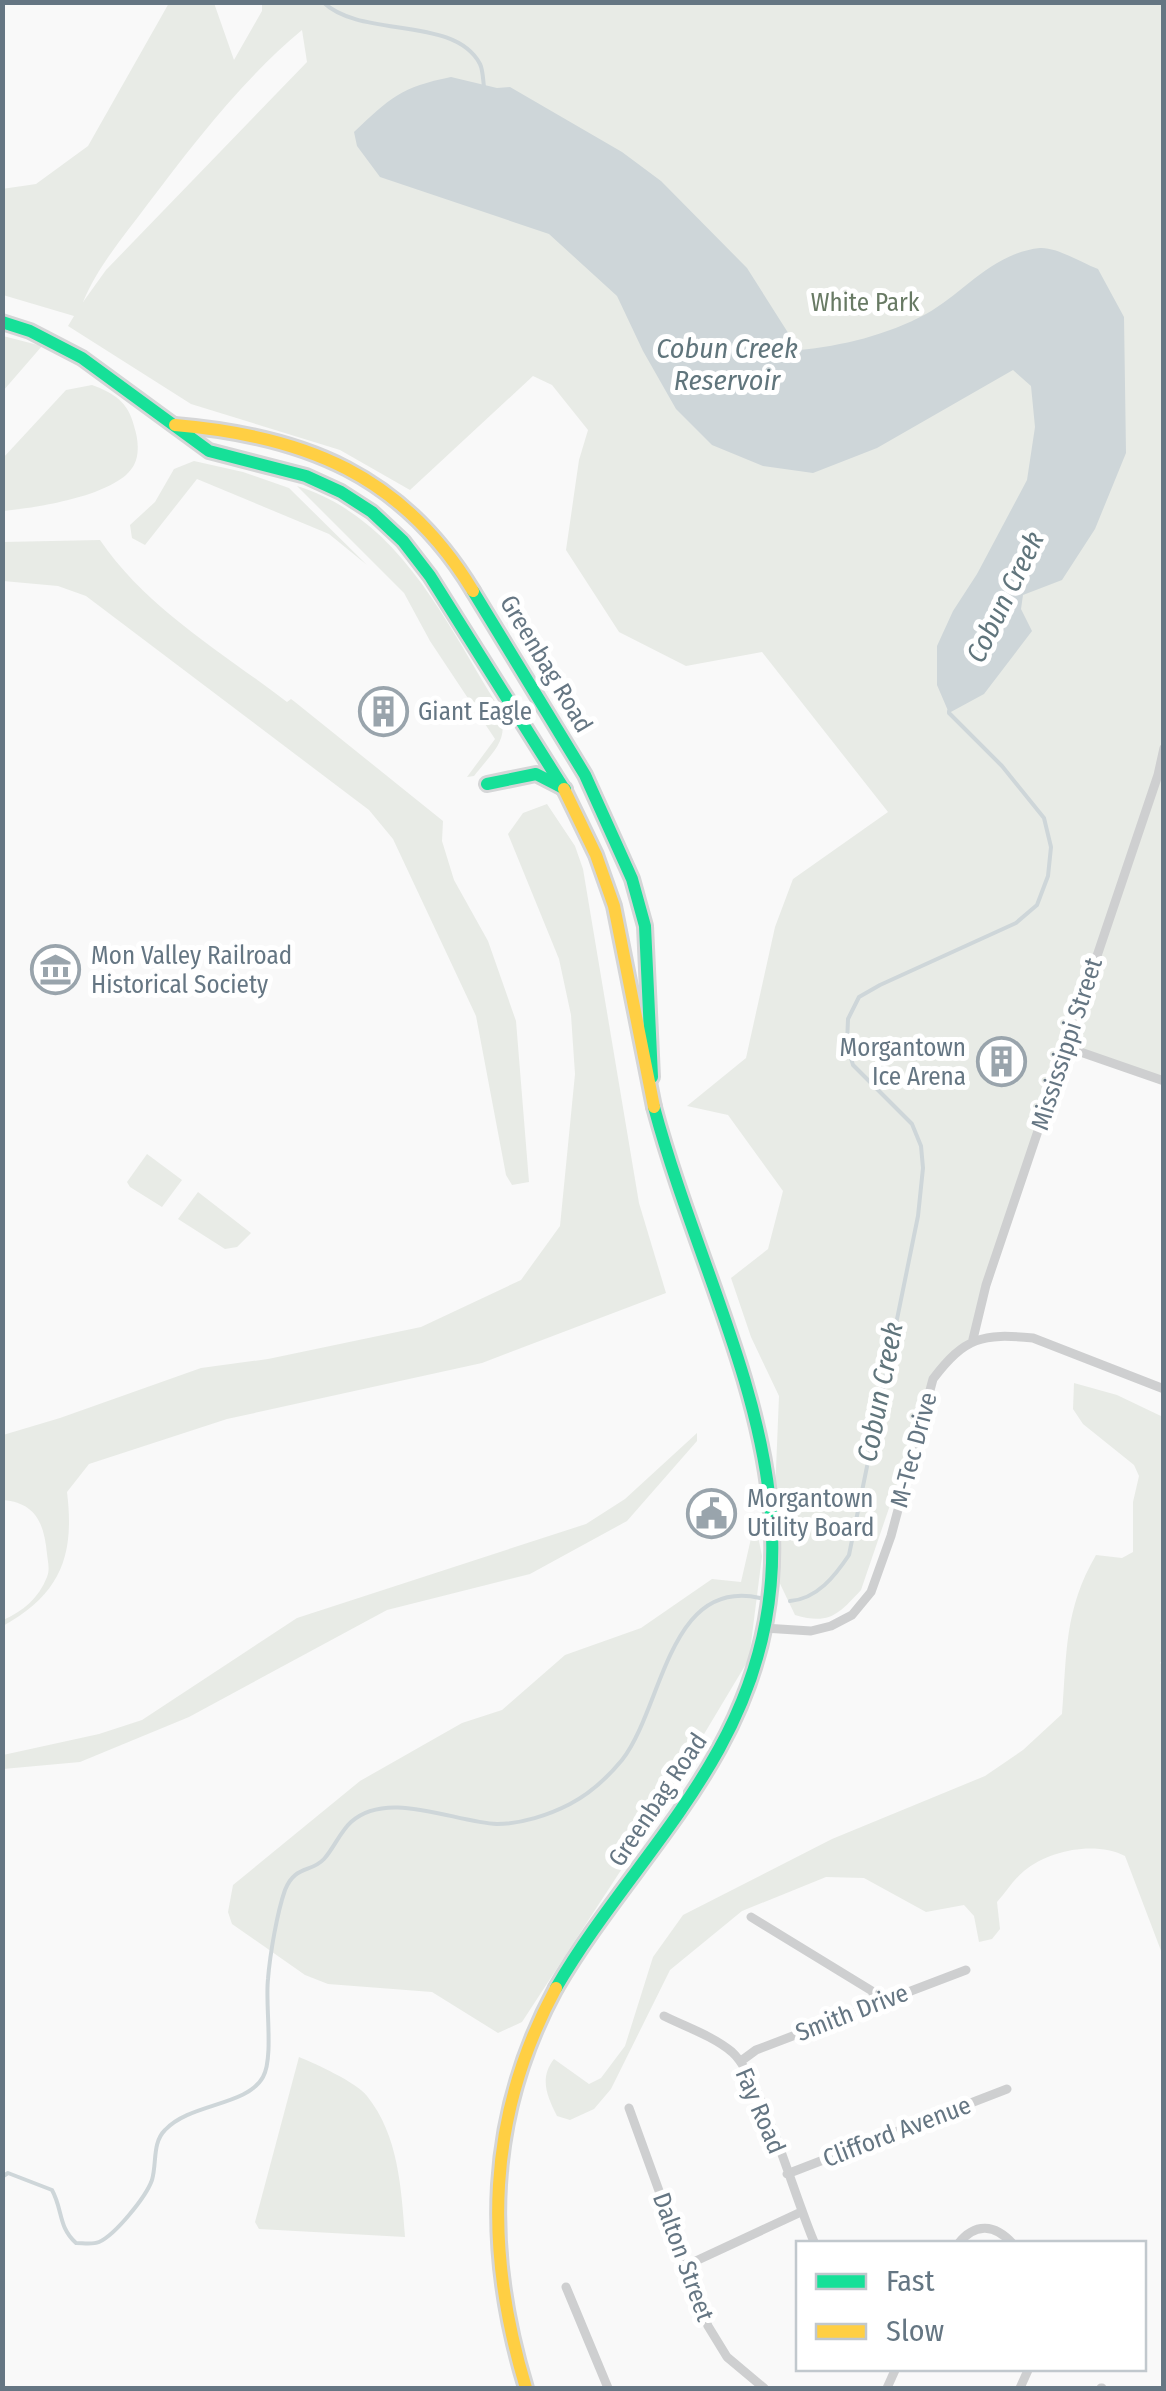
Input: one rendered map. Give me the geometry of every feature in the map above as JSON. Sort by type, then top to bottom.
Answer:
[{"type":"main road","name":"Greenbag Road","points":[[2,322],[31,329],[58,342],[204,449],[288,470],[366,507],[394,529],[424,568],[566,789],[608,889],[654,1106],[679,1192],[743,1364],[764,1438],[773,1522],[770,1593],[744,1698],[714,1763],[672,1828],[560,1980],[526,2051],[511,2100],[501,2152],[496,2258],[508,2332],[526,2388]]},
{"type":"main road","name":"Greenbag Road","points":[[176,425],[204,426],[274,440],[336,461],[401,502],[450,553],[585,775],[635,886],[645,926],[654,1106]]},
{"type":"main road","points":[[487,784],[536,774],[566,789]]},
{"type":"street","name":"Mississippi Street","points":[[973,1340],[980,1306],[1158,776],[1164,748]]},
{"type":"street","points":[[1066,1047],[1164,1081]]},
{"type":"street","points":[[973,1340],[1033,1338],[1164,1389]]},
{"type":"street","name":"M-Tec Drive","points":[[764,1628],[811,1632],[852,1615],[864,1602],[878,1577],[891,1536],[933,1379],[944,1364],[973,1340]]},
{"type":"street","points":[[751,1917],[872,1991],[877,2003]]},
{"type":"street","name":"Smith Drive","points":[[741,2061],[756,2050],[966,1970]]},
{"type":"street","name":"Fay Road","points":[[664,2016],[717,2042],[741,2061],[755,2086],[814,2241]]},
{"type":"street","name":"Clifford Avenue","points":[[786,2174],[1007,2090]]},
{"type":"street","name":"Dalton Street","points":[[629,2108],[708,2326],[727,2357],[757,2387]]},
{"type":"street","points":[[685,2266],[801,2212]]},
{"type":"street","points":[[960,2241],[976,2228],[989,2227],[1010,2241]]},
{"type":"street","points":[[566,2286],[608,2388]]},
{"type":"green space","name":"White Park","points":[[169,3],[214,3],[234,60],[262,11],[262,3],[1163,3],[1163,1081],[1067,1047],[973,1339],[944,1364],[927,1397],[861,1590],[832,1616],[816,1619],[795,1615],[772,1567],[779,1396],[751,1337],[731,1278],[768,1249],[783,1191],[728,1115],[687,1106],[746,1058],[775,927],[793,879],[888,812],[762,652],[686,666],[619,632],[566,550],[579,460],[588,430],[552,385],[533,376],[410,490],[340,450],[191,404],[68,326],[74,316],[3,295],[2,189],[36,184],[88,146]],"holes":[[[302,30],[307,62],[106,270],[83,302],[112,252],[201,135],[260,69]]]},
{"type":"green space","points":[[2,336],[42,346],[3,391]]},
{"type":"green space","points":[[92,385],[113,395],[128,411],[137,441],[134,465],[125,476],[94,492],[3,511],[3,458],[66,390]]},
{"type":"green space","points":[[194,461],[289,488],[367,565],[329,534],[197,479],[145,545],[132,538],[130,525],[155,502],[174,469]]},
{"type":"green space","points":[[297,486],[333,501],[391,547],[457,638],[496,703],[503,725],[495,750],[474,776],[467,777],[495,739],[430,641],[404,593]]},
{"type":"green space","points":[[100,540],[140,587],[187,628],[287,702],[295,702],[443,821],[442,841],[454,880],[488,941],[516,1021],[529,1182],[512,1185],[506,1175],[476,1016],[393,839],[369,810],[86,596],[58,586],[3,581],[3,542]]},
{"type":"green space","points":[[547,804],[575,846],[583,869],[639,1203],[666,1293],[482,1363],[227,1419],[89,1464],[67,1492],[68,1536],[59,1571],[38,1601],[3,1626],[3,1620],[35,1598],[49,1569],[44,1533],[36,1516],[23,1505],[3,1500],[3,1435],[201,1368],[268,1359],[421,1327],[521,1280],[560,1226],[575,1074],[571,1015],[559,959],[508,834],[523,813]]},
{"type":"green space","points":[[147,1154],[182,1180],[162,1207],[127,1182]]},
{"type":"green space","points":[[198,1192],[251,1233],[237,1247],[225,1249],[178,1219]]},
{"type":"green space","points":[[1074,1383],[1117,1395],[1163,1417],[1163,1956],[1125,1856],[1113,1851],[1059,1853],[1020,1874],[997,1902],[1000,1929],[992,1939],[979,1942],[974,1916],[964,1905],[926,1912],[864,1878],[826,1877],[742,1911],[670,1970],[611,2089],[594,2109],[570,2120],[557,2116],[546,2087],[549,2066],[554,2059],[589,2084],[601,2078],[625,2046],[653,1957],[683,1915],[832,1839],[985,1776],[1023,1750],[1062,1714],[1069,1632],[1078,1594],[1096,1555],[1122,1558],[1133,1552],[1133,1502],[1139,1476],[1134,1465],[1083,1424],[1073,1409]]},
{"type":"green space","points":[[697,1433],[697,1441],[627,1521],[530,1574],[387,1610],[189,1717],[80,1762],[3,1769],[3,1755],[99,1734],[142,1720],[297,1618],[586,1524],[625,1499]]},
{"type":"green space","points":[[755,1521],[762,1556],[749,1659],[640,1841],[522,2022],[498,2033],[432,1992],[328,1984],[305,1975],[232,1924],[228,1912],[233,1885],[360,1781],[462,1723],[502,1710],[565,1655],[641,1628],[712,1579],[741,1582]]},
{"type":"green space","points":[[299,2057],[354,2085],[378,2112],[396,2164],[405,2237],[259,2229],[255,2222]]},
{"type":"water","name":"Cobun Creek Reservoir","points":[[451,77],[497,88],[510,87],[622,152],[661,181],[747,268],[799,350],[832,346],[896,328],[926,314],[993,266],[1023,251],[1054,250],[1098,269],[1124,317],[1126,453],[1095,529],[1062,580],[1023,595],[1021,609],[1032,631],[984,694],[949,713],[937,685],[937,646],[1027,480],[1035,427],[1031,386],[1013,370],[877,448],[813,473],[763,466],[712,445],[676,409],[617,296],[549,234],[380,177],[357,146],[354,132],[387,102],[420,85]]},
{"type":"waterway","name":"Cobun Creek","points":[[323,2],[360,20],[450,39],[467,49],[480,64],[484,87]]},
{"type":"waterway","name":"Cobun Creek","points":[[790,1601],[817,1591],[849,1555],[918,1216],[923,1168],[921,1146],[912,1124],[853,1065],[847,1045],[848,1019],[859,997],[1016,923],[1037,905],[1048,876],[1051,847],[1044,818],[1002,766],[949,711]]},
{"type":"waterway","name":"Cobun Creek","points":[[2,2177],[8,2173],[52,2190],[66,2231],[76,2243],[106,2238],[149,2187],[158,2141],[165,2130],[189,2114],[244,2094],[263,2077],[268,2057],[267,1990],[272,1946],[282,1899],[293,1877],[324,1859],[351,1822],[383,1808],[506,1824],[544,1815],[577,1800],[622,1760],[687,1626],[705,1607],[729,1597],[760,1598]]},
{"type":"traffic: fast","points":[[2,322],[30,331],[82,358],[209,451],[306,476],[372,512],[403,541],[430,576],[564,789]]},
{"type":"traffic: fast","points":[[473,591],[585,775],[632,879],[645,926],[652,1077]]},
{"type":"traffic: fast","points":[[487,784],[536,774],[565,789]]},
{"type":"traffic: fast","points":[[556,1988],[719,1749],[755,1665],[771,1583],[770,1504],[757,1425],[654,1107]]},
{"type":"traffic: slow","points":[[175,425],[267,439],[346,469],[382,490],[415,518],[473,591]]},
{"type":"traffic: slow","points":[[564,789],[596,855],[614,906],[654,1107]]},
{"type":"traffic: slow","points":[[526,2388],[503,2285],[499,2185],[516,2086],[556,1988]]},
{"type":"place","name":"Giant Eagle","points":[[383,712]]},
{"type":"place","name":"Mon Valley Railroad Historical Society","points":[[56,970]]},
{"type":"place","name":"Morgantown Ice Arena","points":[[1001,1062]]},
{"type":"place","name":"Morgantown Utility Board","points":[[712,1513]]}]
